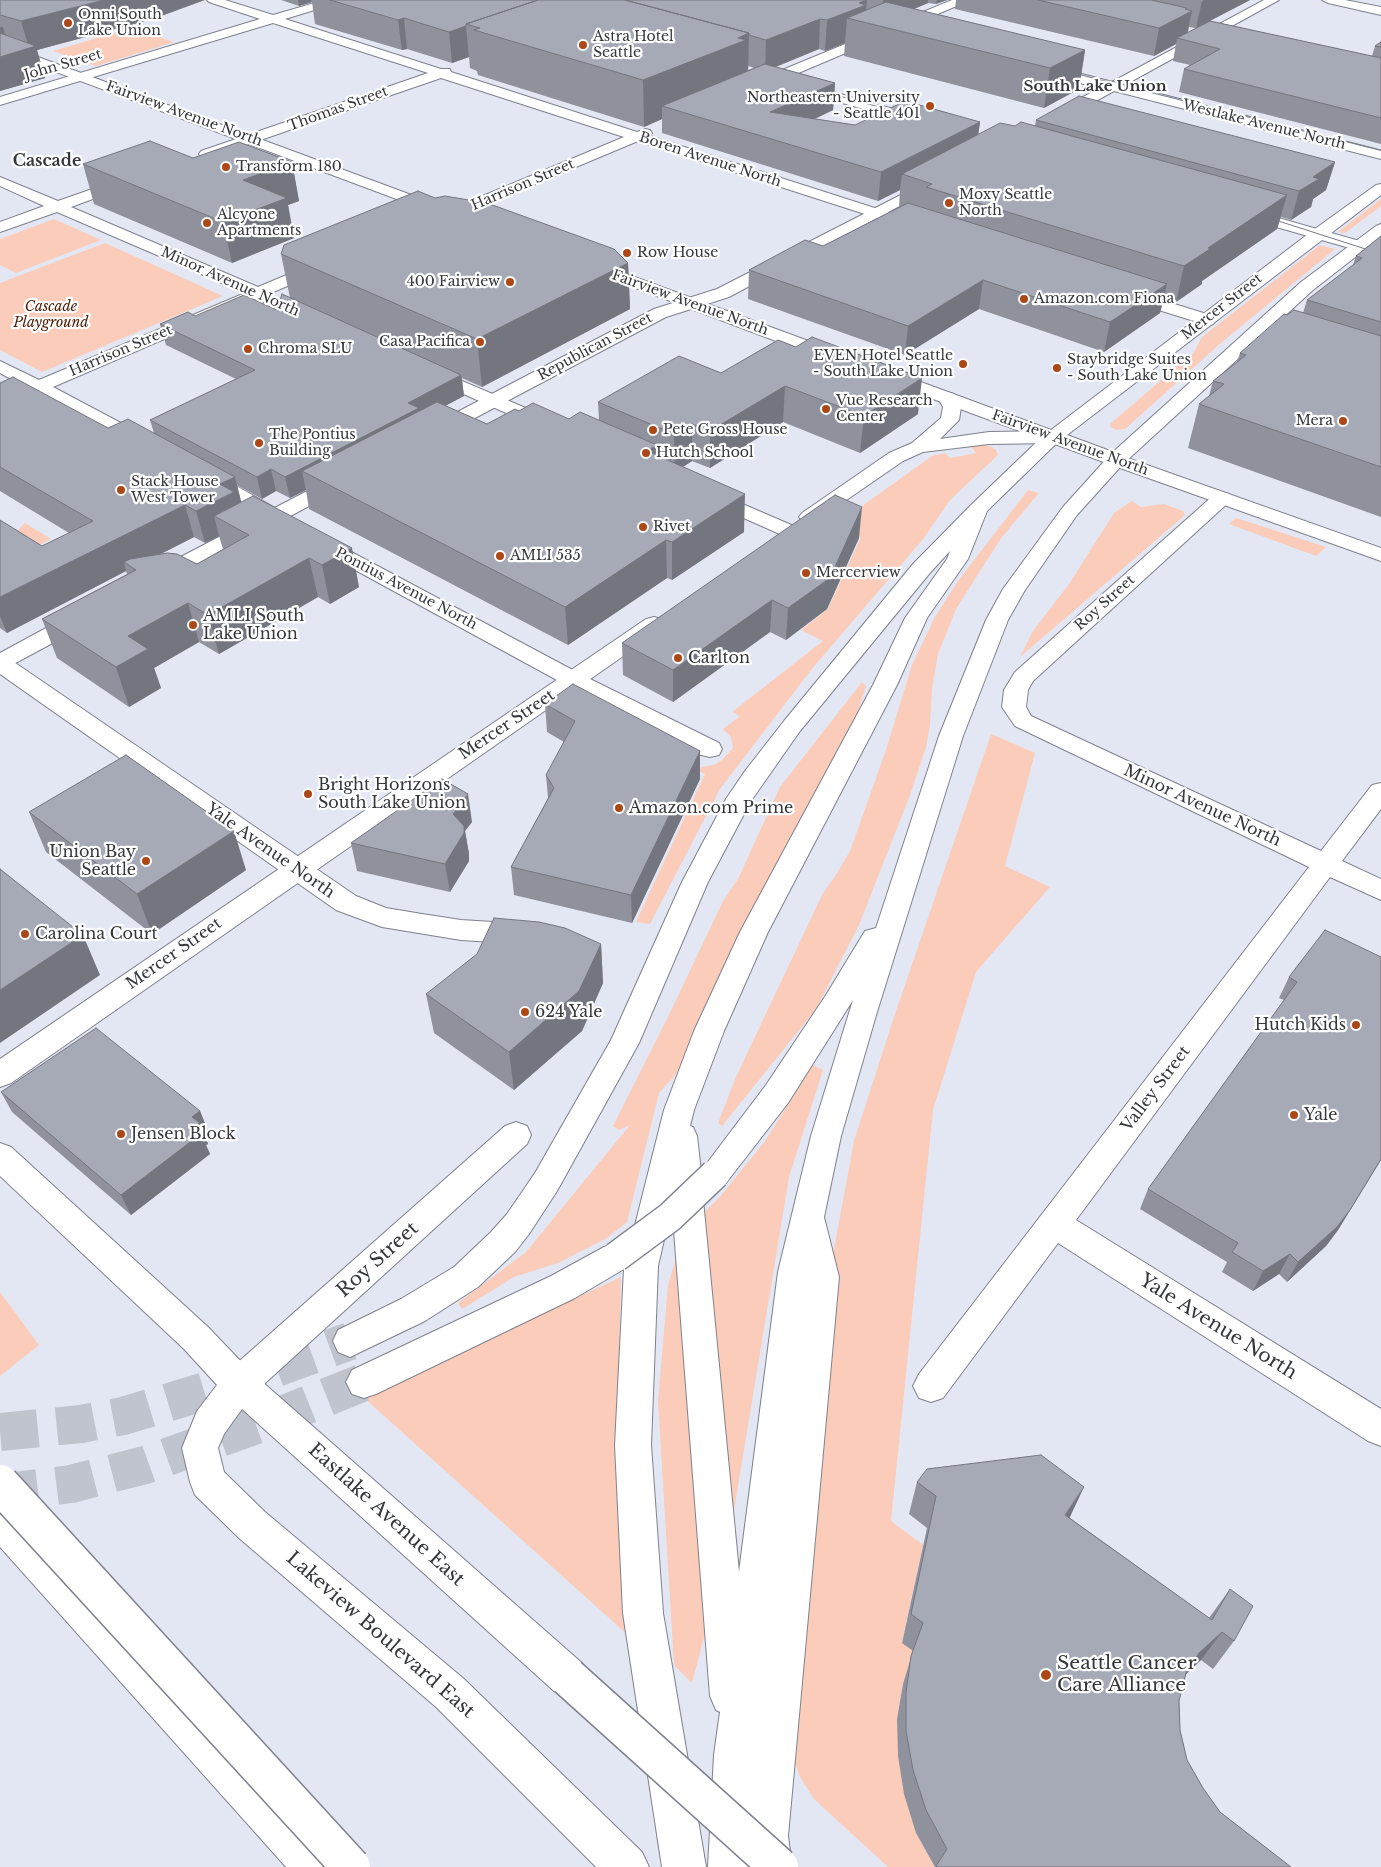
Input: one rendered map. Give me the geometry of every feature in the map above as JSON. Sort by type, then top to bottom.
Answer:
[{"type":"main road","name":"Boren Avenue North","points":[[213,0],[919,227]]},
{"type":"main road","name":"John Street","points":[[0,100],[337,0]]},
{"type":"main road","points":[[747,89],[962,0]]},
{"type":"main road","points":[[1046,122],[1274,0]]},
{"type":"main road","points":[[1328,0],[1381,11]]},
{"type":"main road","points":[[866,25],[912,36]]},
{"type":"main road","points":[[1189,33],[1223,40]]},
{"type":"main road","name":"Fairview Avenue North","points":[[0,47],[253,139],[469,221]]},
{"type":"main road","name":"Thomas Street","points":[[191,159],[463,66]]},
{"type":"main road","name":"Westlake Avenue North","points":[[1035,67],[1381,155]]},
{"type":"main road","points":[[750,72],[935,125]]},
{"type":"main road","name":"Harrison Street","points":[[429,223],[657,128]]},
{"type":"main road","points":[[0,227],[140,177]]},
{"type":"main road","name":"Republican Street","points":[[415,442],[660,313],[723,294],[942,178]]},
{"type":"main road","name":"Minor Avenue North","points":[[0,181],[257,292],[284,306]]},
{"type":"main road","name":"Mercer Street","points":[[350,1341],[413,1310],[459,1281],[485,1260],[518,1224],[546,1182],[624,1043],[695,882],[739,799],[792,726],[921,569],[978,509],[1053,437],[1381,188]]},
{"type":"main road","points":[[1229,209],[1381,252]]},
{"type":"main road","points":[[730,1867],[735,1754],[793,1282],[826,1136],[950,736],[997,620],[1014,589],[1070,511],[1116,460],[1259,338],[1307,286],[1381,229]]},
{"type":"main road","name":"Harrison Street","points":[[0,403],[335,260]]},
{"type":"main road","name":"Fairview Avenue North","points":[[580,262],[1053,437],[1381,555]]},
{"type":"main road","points":[[1112,289],[1207,320]]},
{"type":"main road","points":[[411,363],[561,431]]},
{"type":"main road","points":[[0,366],[161,452]]},
{"type":"main road","points":[[919,447],[950,420],[952,407],[947,398]]},
{"type":"main road","points":[[764,548],[896,457],[919,447],[989,438],[1053,437]]},
{"type":"main road","name":"Pontius Avenue North","points":[[194,471],[574,680],[710,748]]},
{"type":"main road","points":[[143,586],[357,473]]},
{"type":"main road","points":[[695,490],[789,531]]},
{"type":"main road","name":"Roy Street","points":[[1023,721],[1014,707],[1016,690],[1023,677],[1222,498]]},
{"type":"main road","points":[[684,1867],[643,1613],[633,1445],[641,1266],[680,1110],[709,1031],[754,932],[824,803],[884,686],[916,618],[957,559],[978,509]]},
{"type":"main road","points":[[0,662],[100,609]]},
{"type":"main road","name":"Mercer Street","points":[[0,1075],[670,613]]},
{"type":"main road","name":"Yale Avenue North","points":[[0,662],[346,903],[382,917],[461,930],[513,932],[548,937]]},
{"type":"main road","name":"Minor Avenue North","points":[[1023,721],[1381,890]]},
{"type":"main road","name":"Valley Street","points":[[931,1386],[1381,792]]},
{"type":"main road","points":[[364,1382],[563,1287],[616,1256],[670,1217],[715,1174],[777,1094],[836,1003],[876,936],[925,815]]},
{"type":"main road","points":[[680,1110],[735,1754]]},
{"type":"main road","name":"Roy Street","points":[[239,1384],[516,1135]]},
{"type":"main road","name":"Eastlake Avenue East","points":[[0,1156],[196,1338],[239,1384],[779,1867]]},
{"type":"main road","points":[[770,1867],[767,1836],[822,1277],[808,1215]]},
{"type":"main road","name":"Yale Avenue North","points":[[1055,1224],[1381,1429]]},
{"type":"main road","name":"Lakeview Boulevard East","points":[[239,1384],[210,1423],[200,1448],[208,1482],[252,1525],[320,1580],[450,1692],[627,1867]]},
{"type":"main road","points":[[0,1484],[351,1867]]},
{"type":"main road","points":[[0,1519],[315,1867]]},
{"type":"green space","points":[[131,28],[174,42],[96,66],[53,51]]},
{"type":"green space","points":[[1381,199],[1381,206],[1345,233],[1338,232]]},
{"type":"green space","points":[[54,219],[101,240],[16,273],[0,265],[0,239]]},
{"type":"green space","name":"Cascade Playground","points":[[105,243],[223,296],[42,372],[0,350],[0,283]]},
{"type":"green space","points":[[1320,245],[1335,249],[1221,343],[1125,429],[1117,430],[1110,427],[1110,424],[1194,352],[1202,337]]},
{"type":"green space","points":[[979,443],[992,447],[998,455],[950,500],[924,538],[811,670],[720,789],[650,924],[636,922],[705,774],[699,771],[701,767],[714,765],[722,760],[733,748],[731,737],[723,729],[740,716],[732,712],[823,641],[801,630],[828,609],[861,537],[834,526],[932,456],[945,453],[950,458],[976,453],[969,444]]},
{"type":"green space","points":[[1028,490],[1039,493],[1002,537],[956,609],[938,654],[926,747],[910,795],[859,925],[816,1009],[722,1126],[718,1123],[736,1077],[823,893],[850,851],[886,750],[912,665],[935,617],[958,581]]},
{"type":"green space","points":[[1132,501],[1141,507],[1164,504],[1183,511],[1185,515],[1020,657],[1033,631],[1069,584],[1114,513]]},
{"type":"green space","points":[[1236,518],[1326,547],[1316,556],[1229,524]]},
{"type":"green space","points":[[25,523],[51,539],[25,552],[0,529],[17,531]]},
{"type":"green space","points":[[862,682],[866,686],[849,739],[707,1040],[659,1093],[627,1222],[607,1238],[558,1263],[514,1277],[462,1309],[458,1303],[526,1252],[630,1125],[619,1130],[613,1126],[669,1015],[723,901],[738,879],[780,787]]},
{"type":"green space","points":[[991,734],[1035,753],[1005,866],[1050,887],[976,972],[933,1110],[891,1521],[923,1545],[902,1642],[914,1652],[903,1684],[897,1719],[916,1833],[935,1867],[888,1867],[814,1799],[800,1777],[788,1744],[829,1276],[854,1141],[894,1017]]},
{"type":"green space","points":[[813,1065],[823,1070],[789,1177],[728,1547],[692,1683],[674,1665],[658,1401],[668,1285],[684,1232],[719,1198],[765,1141]]},
{"type":"green space","points":[[621,1277],[616,1478],[629,1636],[363,1397]]},
{"type":"green space","points":[[0,1292],[39,1345],[0,1376]]},
{"type":"building","points":[[0,0],[104,0],[21,21],[0,15]]},
{"type":"building","points":[[330,0],[538,0],[466,24],[466,26],[449,32],[404,18],[398,20]]},
{"type":"building","points":[[538,0],[625,0],[749,33],[738,38],[746,40],[643,80],[474,30],[480,28],[466,24]]},
{"type":"building","points":[[625,0],[866,0],[859,3],[866,5],[827,20],[820,19],[766,40],[749,35],[749,33]]},
{"type":"building","points":[[1038,0],[1151,0],[1187,8],[1185,9],[1192,11],[1159,28]]},
{"type":"building","points":[[886,2],[1085,50],[1050,68],[847,18]]},
{"type":"building","points":[[1210,21],[1381,58],[1381,118],[1184,69],[1220,49],[1177,38]]},
{"type":"building","points":[[0,33],[36,46],[0,57]]},
{"type":"building","points":[[765,64],[835,83],[770,112],[855,125],[905,101],[980,122],[881,172],[662,106]]},
{"type":"building","points":[[1079,96],[1335,162],[1313,177],[1319,179],[1299,191],[1036,120]]},
{"type":"building","points":[[1021,122],[1287,195],[1184,266],[926,187],[932,184],[902,174],[1000,123],[1015,126]]},
{"type":"building","points":[[150,141],[193,158],[239,142],[292,162],[243,180],[287,198],[223,222],[83,164]]},
{"type":"building","points":[[418,191],[435,198],[445,196],[487,203],[614,249],[628,263],[477,339],[281,254],[284,245]]},
{"type":"building","points":[[908,203],[1167,284],[1110,322],[983,280],[908,326],[749,270],[805,240],[823,246]]},
{"type":"building","points":[[1381,236],[1381,322],[1307,300],[1362,258],[1356,256]]},
{"type":"building","points":[[282,294],[461,375],[408,403],[419,408],[285,477],[271,469],[257,477],[150,420],[255,370],[160,324],[188,312],[195,316],[244,295],[277,310]]},
{"type":"building","points":[[1294,310],[1381,336],[1381,467],[1199,404],[1224,384],[1213,381],[1246,355],[1240,353],[1284,314],[1287,315]]},
{"type":"building","points":[[812,337],[922,378],[864,416],[785,386],[710,431],[692,424],[674,434],[598,402],[679,356],[721,373],[778,340],[796,347]]},
{"type":"building","points":[[13,377],[108,428],[128,419],[235,477],[220,484],[234,492],[196,511],[185,505],[0,597],[0,520],[42,546],[93,521],[0,467],[0,383]]},
{"type":"building","points":[[437,402],[487,424],[515,409],[519,411],[533,403],[569,419],[580,412],[657,445],[647,451],[745,494],[672,542],[666,540],[565,607],[302,471]]},
{"type":"building","points":[[835,495],[862,507],[830,578],[788,608],[772,600],[673,670],[622,643]]},
{"type":"building","points":[[253,496],[352,548],[322,565],[309,558],[208,615],[188,603],[128,636],[148,649],[116,667],[42,619],[136,570],[124,562],[130,559],[167,553],[177,554],[197,564],[249,535],[214,516]]},
{"type":"building","name":"Amazon.com Prime","points":[[573,684],[700,751],[631,895],[511,867],[554,788],[546,775],[575,721],[545,704]]},
{"type":"building","points":[[126,755],[234,831],[137,894],[29,812]]},
{"type":"building","points":[[442,779],[468,794],[453,814],[464,826],[464,833],[445,864],[351,843]]},
{"type":"building","points":[[0,869],[83,935],[0,990]]},
{"type":"building","points":[[494,918],[539,922],[565,928],[601,944],[579,991],[509,1052],[426,994],[477,954]]},
{"type":"building","name":"Yale","points":[[1325,930],[1381,957],[1381,1159],[1350,1210],[1337,1227],[1298,1262],[1290,1254],[1263,1271],[1232,1252],[1238,1243],[1148,1189],[1297,982],[1289,977]]},
{"type":"building","name":"Jensen Block","points":[[96,1028],[200,1111],[192,1117],[200,1123],[194,1127],[202,1133],[121,1195],[1,1092]]},
{"type":"building","name":"Seattle Cancer Care Alliance","points":[[1041,1455],[1084,1487],[1065,1515],[1212,1620],[1230,1589],[1253,1606],[1234,1641],[1222,1632],[1199,1653],[1186,1673],[1179,1701],[1180,1730],[1187,1760],[1220,1812],[1291,1867],[936,1866],[947,1849],[926,1810],[913,1770],[906,1731],[906,1692],[911,1656],[923,1623],[911,1614],[936,1496],[917,1482],[927,1469]]},
{"type":"tunnel","points":[[0,1432],[81,1424],[123,1416],[252,1377],[350,1341]]},
{"type":"tunnel","points":[[0,1493],[71,1484],[145,1465],[262,1423],[364,1382]]},
{"type":"tram line","points":[[1068,70],[1381,150]]},
{"type":"tram line","points":[[821,91],[901,113]]},
{"type":"tram line","points":[[1266,217],[1381,254]]},
{"type":"place","name":"Onni South Lake Union","points":[[68,23]]},
{"type":"place","name":"Astra Hotel Seattle","points":[[583,45]]},
{"type":"place","name":"Northeastern University - Seattle 401","points":[[930,106]]},
{"type":"place","name":"Transform 180","points":[[226,167]]},
{"type":"place","name":"Moxy Seattle North","points":[[949,203]]},
{"type":"place","name":"Alcyone Apartments","points":[[207,223]]},
{"type":"place","name":"Row House","points":[[627,253]]},
{"type":"place","name":"400 Fairview","points":[[510,282]]},
{"type":"place","name":"Amazon.com Fiona","points":[[1024,299]]},
{"type":"place","name":"Casa Pacifica","points":[[480,342]]},
{"type":"place","name":"Chroma SLU","points":[[248,349]]},
{"type":"place","name":"EVEN Hotel Seattle - South Lake Union","points":[[963,364]]},
{"type":"place","name":"Staybridge Suites - South Lake Union","points":[[1057,368]]},
{"type":"place","name":"Vue Research Center","points":[[826,409]]},
{"type":"place","name":"Mera","points":[[1343,421]]},
{"type":"place","name":"Pete Gross House","points":[[653,430]]},
{"type":"place","name":"The Pontius Building","points":[[259,443]]},
{"type":"place","name":"Hutch School","points":[[646,453]]},
{"type":"place","name":"Stack House West Tower","points":[[121,490]]},
{"type":"place","name":"Rivet","points":[[643,527]]},
{"type":"place","name":"AMLI 535","points":[[500,556]]},
{"type":"place","name":"Mercerview","points":[[806,573]]},
{"type":"place","name":"AMLI South Lake Union","points":[[193,625]]},
{"type":"place","name":"Carlton","points":[[678,658]]},
{"type":"place","name":"Bright Horizons South Lake Union","points":[[308,794]]},
{"type":"place","name":"Amazon.com Prime","points":[[619,808]]},
{"type":"place","name":"Union Bay Seattle","points":[[146,861]]},
{"type":"place","name":"Carolina Court","points":[[25,934]]},
{"type":"place","name":"624 Yale","points":[[525,1012]]},
{"type":"place","name":"Hutch Kids","points":[[1356,1025]]},
{"type":"place","name":"Yale","points":[[1294,1115]]},
{"type":"place","name":"Jensen Block","points":[[121,1134]]},
{"type":"place","name":"Seattle Cancer Care Alliance","points":[[1046,1675]]},
{"type":"district","name":"South Lake Union","points":[[1095,87]]},
{"type":"district","name":"Cascade","points":[[47,161]]}]
